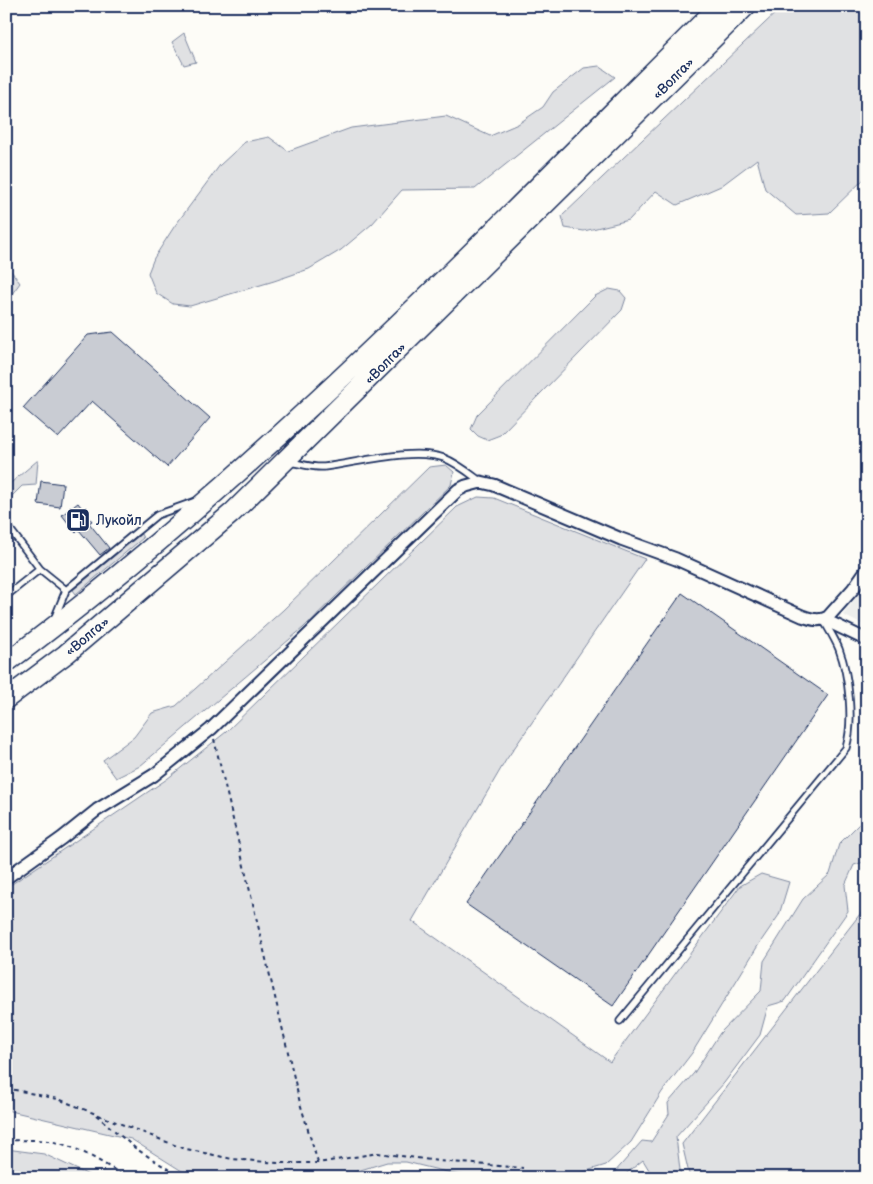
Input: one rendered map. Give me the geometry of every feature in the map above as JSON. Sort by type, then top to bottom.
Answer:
[{"type":"highway","name":"«Волга»","points":[[6,663],[49,631],[214,494],[394,327],[719,6]]},
{"type":"highway","name":"«Волга»","points":[[6,699],[66,654],[232,513],[746,6]]},
{"type":"street","points":[[6,878],[97,810],[154,774],[212,729],[353,594],[447,500],[466,486],[481,482],[494,485],[621,539],[676,558],[802,616],[812,619],[824,619],[867,640]]},
{"type":"street","points":[[824,619],[836,610],[867,569]]},
{"type":"lane","points":[[285,461],[322,467],[382,457],[428,455],[443,458],[460,466],[481,482]]},
{"type":"lane","points":[[49,631],[66,590],[157,515],[214,494]]},
{"type":"lane","points":[[6,524],[40,569],[66,590]]},
{"type":"lane","points":[[6,596],[40,569]]},
{"type":"lane","points":[[620,1021],[846,748],[849,738],[850,720],[848,687],[838,647],[824,619]]},
{"type":"path","points":[[212,729],[300,1103],[318,1163]]},
{"type":"path","points":[[6,1088],[58,1098],[190,1150],[232,1159],[278,1163],[318,1163],[378,1153],[439,1161],[523,1168]]},
{"type":"path","points":[[92,1112],[135,1148],[182,1178]]},
{"type":"path","points":[[6,1140],[50,1141],[101,1161],[127,1178]]},
{"type":"shaded area","points":[[783,6],[867,6],[867,176],[829,213],[796,215],[765,189],[757,159],[721,186],[677,205],[656,191],[629,220],[584,231],[565,228],[562,216]]},
{"type":"shaded area","points":[[184,33],[196,62],[184,65],[172,42]]},
{"type":"shaded area","points":[[599,66],[615,77],[475,189],[402,190],[372,224],[341,250],[309,269],[274,281],[190,306],[173,304],[156,293],[148,273],[154,258],[174,227],[220,165],[245,142],[269,137],[288,151],[351,128],[446,116],[490,136],[518,124],[543,107],[553,92],[584,68]]},
{"type":"shaded area","points":[[6,264],[20,283],[6,302]]},
{"type":"shaded area","points":[[609,289],[620,291],[626,298],[622,310],[500,435],[487,440],[478,436],[471,429],[477,415],[595,296]]},
{"type":"shaded area","points":[[38,460],[36,485],[22,486],[6,502],[6,487]]},
{"type":"shaded area","points":[[446,465],[454,472],[451,485],[303,628],[140,766],[116,778],[103,760],[134,737],[152,713],[176,706],[283,610],[429,467]]},
{"type":"shaded area","points":[[478,497],[494,498],[645,559],[506,760],[412,921],[610,1062],[740,886],[761,874],[789,882],[779,915],[692,1053],[662,1092],[631,1142],[606,1165],[564,1178],[490,1178],[459,1175],[406,1162],[387,1162],[334,1178],[193,1178],[131,1139],[6,1110],[6,888],[167,779],[226,732],[457,507]]},
{"type":"shaded area","points":[[141,534],[143,538],[76,594],[73,590]]},
{"type":"shaded area","points":[[867,583],[867,627],[843,615]]},
{"type":"shaded area","points":[[867,816],[867,861],[854,865],[845,885],[848,911],[785,1001],[768,1006],[760,1035],[724,1083],[676,1137],[681,1178],[650,1178],[652,1175],[643,1160],[622,1177],[614,1173],[642,1141],[651,1142],[669,1114],[668,1103],[694,1073],[720,1033],[761,991],[764,961],[803,899],[830,874],[839,844]]},
{"type":"shaded area","points":[[867,905],[867,1178],[690,1178],[682,1144]]},
{"type":"shaded area","points":[[6,1149],[44,1154],[95,1178],[6,1178]]},
{"type":"building","points":[[113,332],[210,418],[167,467],[92,401],[58,438],[23,408],[88,335]]},
{"type":"building","points":[[41,481],[63,484],[60,507],[38,504]]},
{"type":"building","points":[[78,503],[92,521],[89,523],[109,548],[100,555],[79,530],[76,533],[62,515]]},
{"type":"building","points":[[682,593],[828,695],[613,1006],[466,904]]},
{"type":"place","name":"Лукойл","points":[[78,520]]}]
